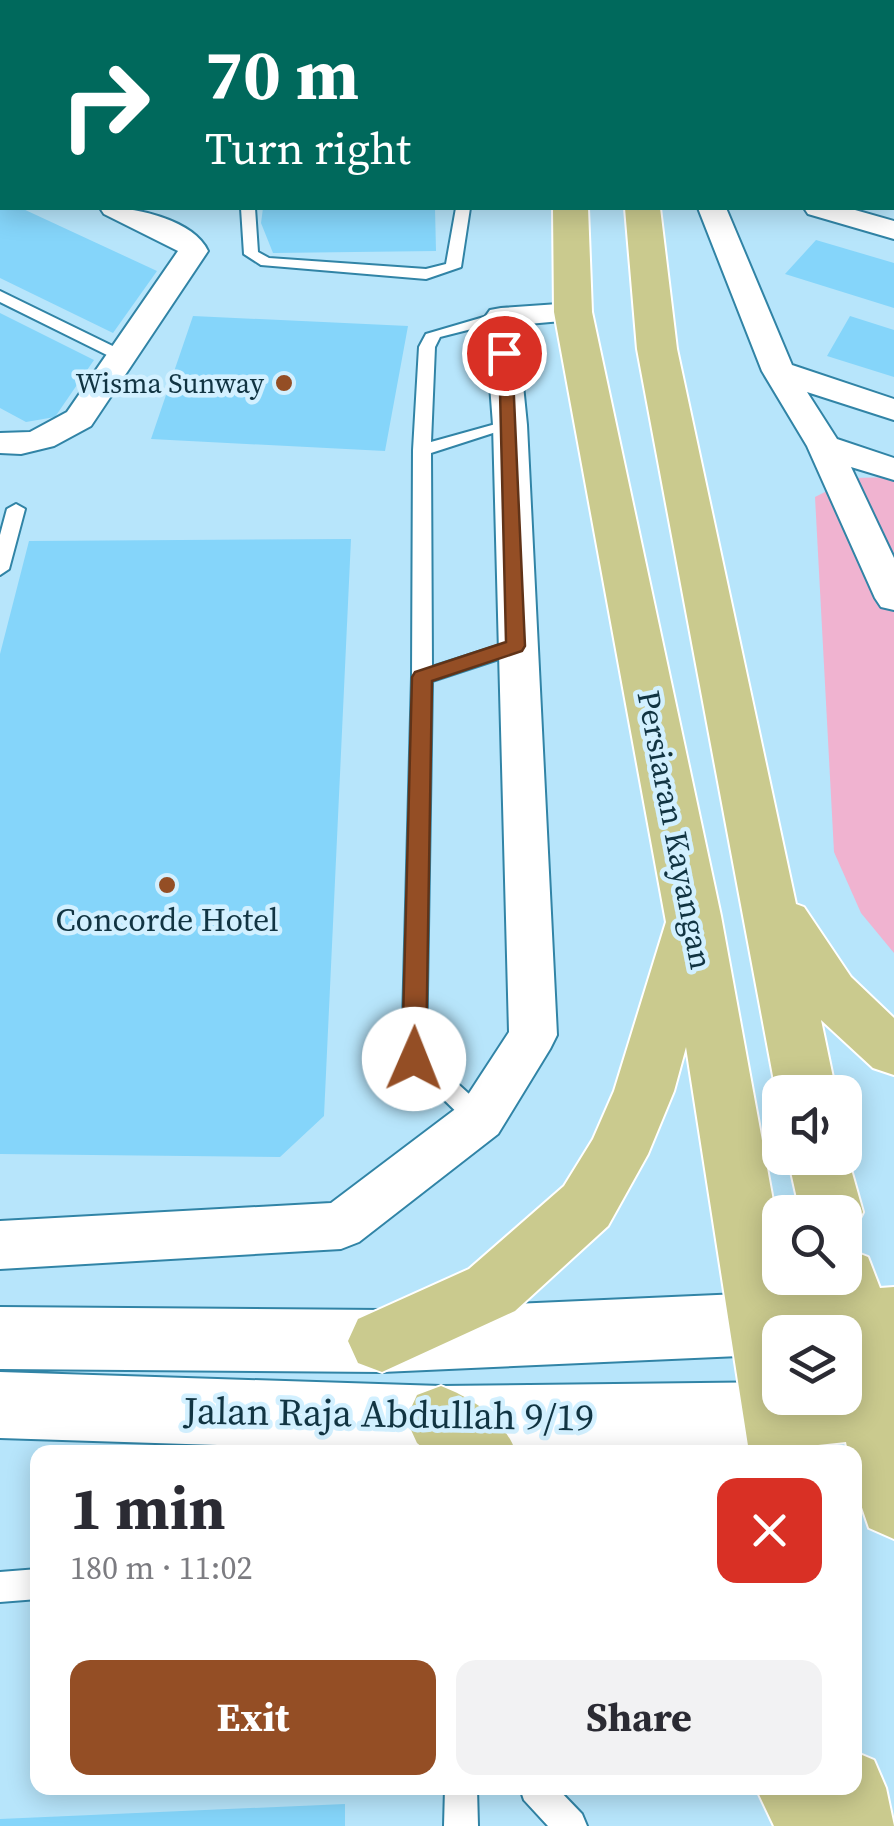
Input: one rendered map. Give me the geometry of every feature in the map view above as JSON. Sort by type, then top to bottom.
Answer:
[{"type":"main road","name":"Persiaran Kayangan","points":[[570,210],[574,312],[693,916],[762,1324]]},
{"type":"main road","points":[[642,210],[657,349],[760,880],[802,1075]]},
{"type":"main road","points":[[760,880],[814,976],[866,1030],[894,1051]]},
{"type":"main road","points":[[382,1341],[492,1290],[586,1206],[617,1154],[644,1092],[693,916]]},
{"type":"main road","points":[[810,1315],[864,1305],[883,1405],[894,1503]]},
{"type":"main road","points":[[781,1434],[883,1405]]},
{"type":"main road","points":[[800,1795],[819,1826]]},
{"type":"main road","points":[[847,1795],[854,1826]]},
{"type":"street","points":[[0,443],[36,440],[66,430],[123,357],[193,246],[118,210]]},
{"type":"street","points":[[713,210],[778,371],[824,446],[894,598]]},
{"type":"street","points":[[825,210],[894,230]]},
{"type":"street","points":[[0,1245],[341,1226],[480,1119],[533,1035],[510,425],[501,317],[574,312]]},
{"type":"street","points":[[778,371],[894,410]]},
{"type":"street","points":[[824,446],[894,470]]},
{"type":"street","name":"Jalan Raja Abdullah 9/19","points":[[0,1338],[382,1341],[762,1324]]},
{"type":"street","name":"Jalan Raja Abdullah 9/19","points":[[0,1405],[461,1436],[781,1434]]},
{"type":"lane","points":[[248,210],[250,254],[266,262],[426,274],[453,266],[462,210]]},
{"type":"lane","points":[[0,296],[123,357]]},
{"type":"lane","points":[[480,1119],[414,1059],[422,450],[426,347],[434,334],[501,317]]},
{"type":"lane","points":[[422,450],[510,425]]},
{"type":"lane","points":[[0,569],[16,510]]},
{"type":"lane","points":[[422,677],[516,646]]},
{"type":"lane","points":[[0,1586],[30,1584]]},
{"type":"lane","points":[[461,1795],[461,1826]]},
{"type":"lane","points":[[542,1795],[570,1826]]},
{"type":"shaded area","points":[[894,477],[894,953],[861,913],[834,852],[815,497],[853,478]]},
{"type":"building","points":[[0,210],[25,210],[157,271],[113,333],[0,278]]},
{"type":"building","points":[[263,210],[435,210],[436,251],[273,253],[261,223]]},
{"type":"building","points":[[816,240],[894,263],[894,308],[785,274]]},
{"type":"building","points":[[0,313],[94,360],[55,417],[26,422],[0,408]]},
{"type":"building","name":"Wisma Sunway","points":[[193,316],[408,326],[385,451],[151,439]]},
{"type":"building","points":[[850,316],[894,330],[894,377],[827,356]]},
{"type":"building","name":"Concorde Hotel","points":[[351,539],[324,1116],[280,1157],[0,1154],[0,654],[29,541]]},
{"type":"building","points":[[345,1804],[345,1826],[0,1826],[0,1819]]},
{"type":"place","name":"Wisma Sunway","points":[[284,383]]},
{"type":"place","name":"Concorde Hotel","points":[[167,885]]},
{"type":"route","points":[[414,1059],[422,677],[516,646],[510,425],[504,353]]}]
